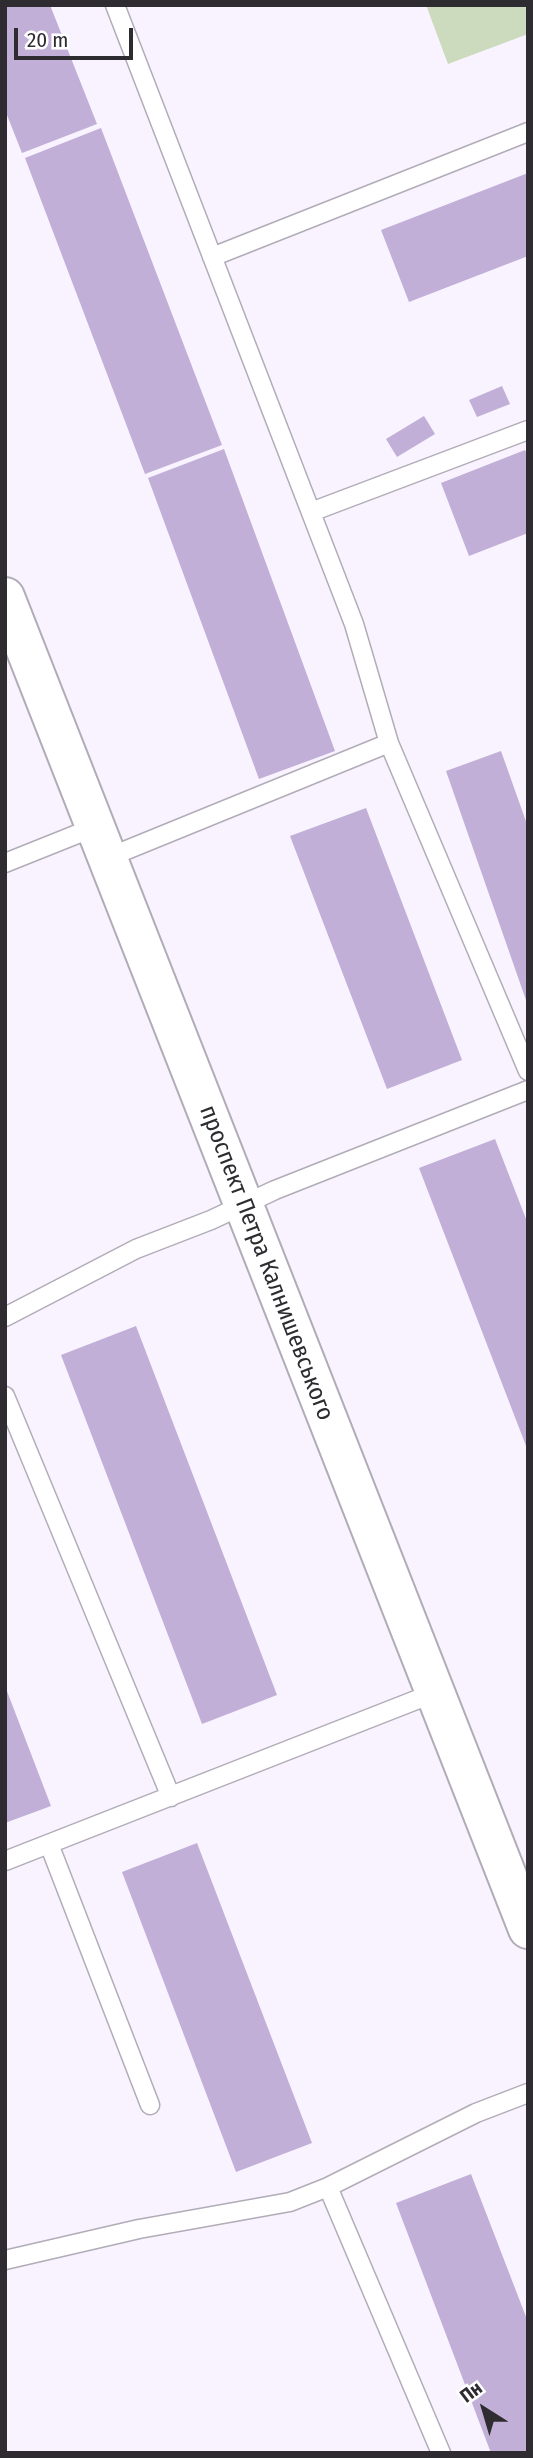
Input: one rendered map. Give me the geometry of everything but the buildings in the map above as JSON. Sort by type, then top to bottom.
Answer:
[{"type":"street","name":"проспект Петра Калнишевського","points":[[5,597],[528,1929]]},
{"type":"lane","points":[[116,5],[354,624],[390,743],[528,1071]]},
{"type":"lane","points":[[212,257],[528,132]]},
{"type":"lane","points":[[311,512],[528,430]]},
{"type":"lane","points":[[5,863],[101,843],[390,743]]},
{"type":"lane","points":[[5,1317],[136,1249],[243,1206],[275,1190],[528,1090]]},
{"type":"lane","points":[[5,1396],[171,1797]]},
{"type":"lane","points":[[5,1861],[434,1693]]},
{"type":"lane","points":[[49,1844],[150,2105]]},
{"type":"lane","points":[[5,2260],[139,2229],[290,2202],[328,2187],[475,2113],[528,2093]]},
{"type":"lane","points":[[328,2187],[441,2453]]},
{"type":"green space","points":[[426,5],[528,5],[528,34],[448,64]]}]
